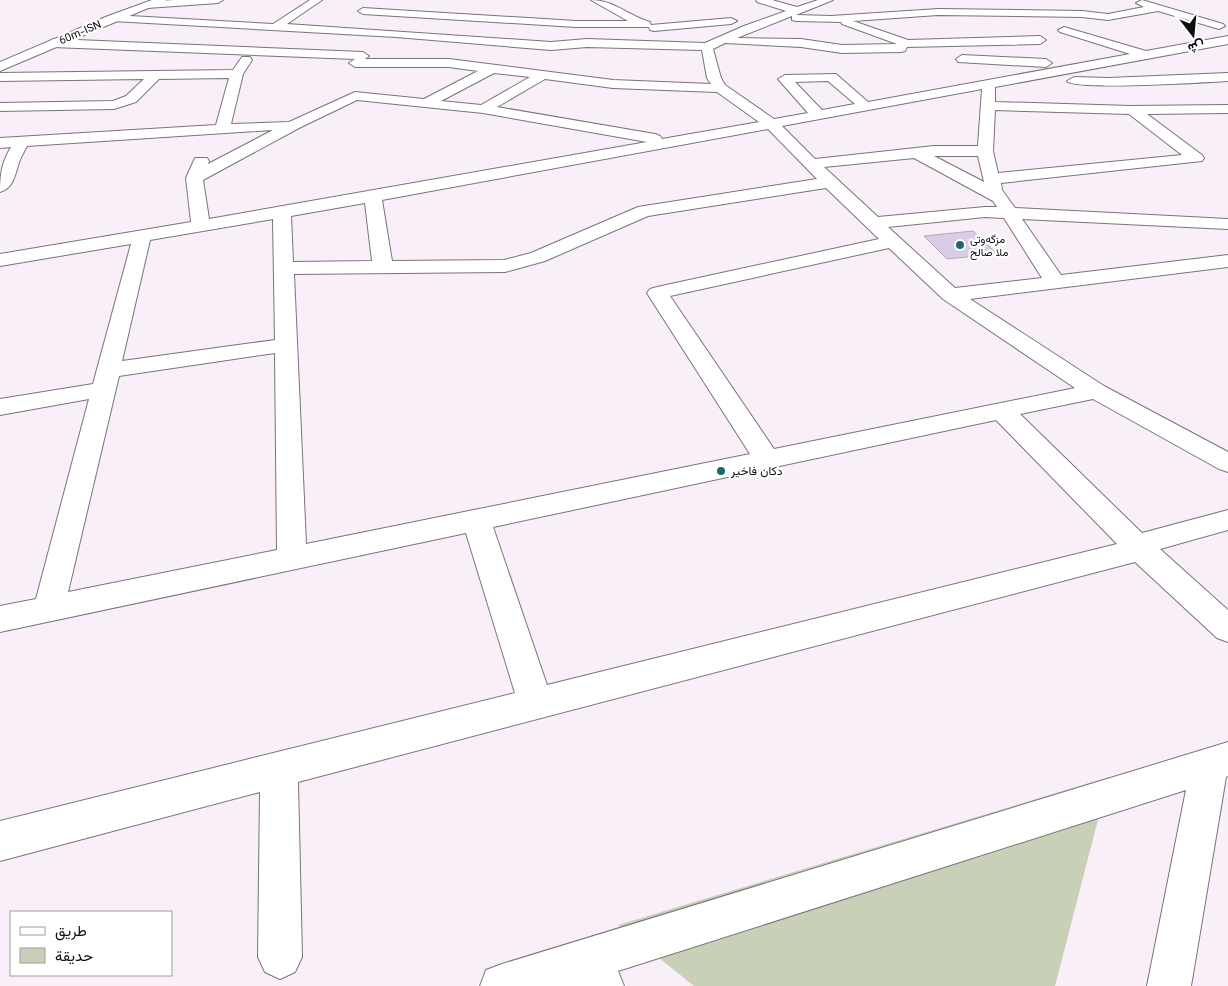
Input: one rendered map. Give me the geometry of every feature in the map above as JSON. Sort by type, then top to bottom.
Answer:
[{"type":"street","name":"60m-ISN","points":[[0,67],[112,18],[162,0]]},
{"type":"street","points":[[147,5],[218,0]]},
{"type":"street","points":[[276,27],[317,0]]},
{"type":"street","points":[[341,30],[374,0]]},
{"type":"street","points":[[596,0],[650,26],[681,47]]},
{"type":"street","points":[[761,0],[802,15],[812,32]]},
{"type":"street","points":[[802,15],[828,0]]},
{"type":"street","points":[[1130,0],[1223,25]]},
{"type":"street","points":[[1097,1],[1108,17]]},
{"type":"street","points":[[957,12],[989,2]]},
{"type":"street","points":[[898,3],[938,12]]},
{"type":"street","points":[[112,18],[341,30],[535,45],[587,43],[681,47],[712,44],[801,43],[842,49],[1040,40],[1060,36],[1064,30],[1108,17],[1158,8]]},
{"type":"street","points":[[576,24],[585,11],[614,10]]},
{"type":"street","points":[[362,11],[576,24],[650,26],[731,21]]},
{"type":"street","points":[[712,44],[782,16],[802,15],[835,18],[957,12],[1082,14],[1108,17]]},
{"type":"street","points":[[433,37],[457,18]]},
{"type":"street","points":[[835,18],[911,46],[928,56]]},
{"type":"street","points":[[1223,25],[1213,30],[1228,39]]},
{"type":"street","points":[[201,226],[194,178],[217,130],[237,74],[251,52],[306,29]]},
{"type":"street","points":[[1064,30],[1146,56]]},
{"type":"street","points":[[194,178],[294,125],[396,34]]},
{"type":"street","points":[[945,59],[1051,59],[1146,56],[1228,39]]},
{"type":"street","points":[[1040,40],[1051,59]]},
{"type":"street","points":[[53,43],[251,52],[361,67],[449,63],[613,84],[720,88]]},
{"type":"street","points":[[712,44],[714,78],[720,88],[772,124],[811,164],[950,295],[1096,391],[1228,463]]},
{"type":"street","points":[[1210,44],[1228,53]]},
{"type":"street","points":[[1015,79],[1051,59]]},
{"type":"street","points":[[361,67],[426,102],[674,142]]},
{"type":"street","points":[[426,102],[493,68]]},
{"type":"street","points":[[0,77],[237,74]]},
{"type":"street","points":[[0,107],[107,106],[121,104],[131,99],[156,75]]},
{"type":"street","points":[[483,110],[543,75]]},
{"type":"street","points":[[818,115],[784,79],[831,77],[866,107]]},
{"type":"street","points":[[0,260],[373,197],[1015,79],[1129,81],[1228,77]]},
{"type":"street","points":[[1129,81],[1171,110]]},
{"type":"street","points":[[989,84],[985,151],[994,190],[1055,282]]},
{"type":"street","points":[[989,106],[1132,110],[1228,109]]},
{"type":"street","points":[[992,179],[1196,158],[1132,110]]},
{"type":"street","points":[[0,143],[294,125]]},
{"type":"street","points":[[0,187],[6,180],[12,160],[22,142]]},
{"type":"street","points":[[811,164],[917,153],[985,151]]},
{"type":"street","points":[[917,153],[1004,206]]},
{"type":"street","points":[[283,268],[505,266],[538,257],[644,211],[830,182]]},
{"type":"street","points":[[373,197],[383,267]]},
{"type":"street","points":[[874,223],[985,212],[1004,206],[1228,224]]},
{"type":"street","points":[[282,212],[292,559]]},
{"type":"street","points":[[50,608],[142,236]]},
{"type":"street","points":[[766,458],[657,293],[894,242]]},
{"type":"street","points":[[950,295],[1228,261]]},
{"type":"street","points":[[0,407],[107,380],[285,345]]},
{"type":"street","points":[[0,619],[766,458],[1096,391]]},
{"type":"street","points":[[1002,411],[1139,547],[1228,629]]},
{"type":"street","points":[[476,520],[536,704]]},
{"type":"street","points":[[0,841],[1139,547],[1228,520]]},
{"type":"street","points":[[502,986],[579,979],[1218,762]]},
{"type":"street","points":[[1169,986],[1218,762]]},
{"type":"street","points":[[279,770],[280,957]]},
{"type":"green space","points":[[1109,777],[1055,986],[694,986],[618,925]]},
{"type":"building","name":"مزگه‌وتی ملا صالح","points":[[973,231],[997,254],[947,259],[924,236]]},
{"type":"place","name":"مزگه‌وتی ملا صالح","points":[[960,245]]},
{"type":"place","name":"دكان فاخیر","points":[[721,471]]}]
